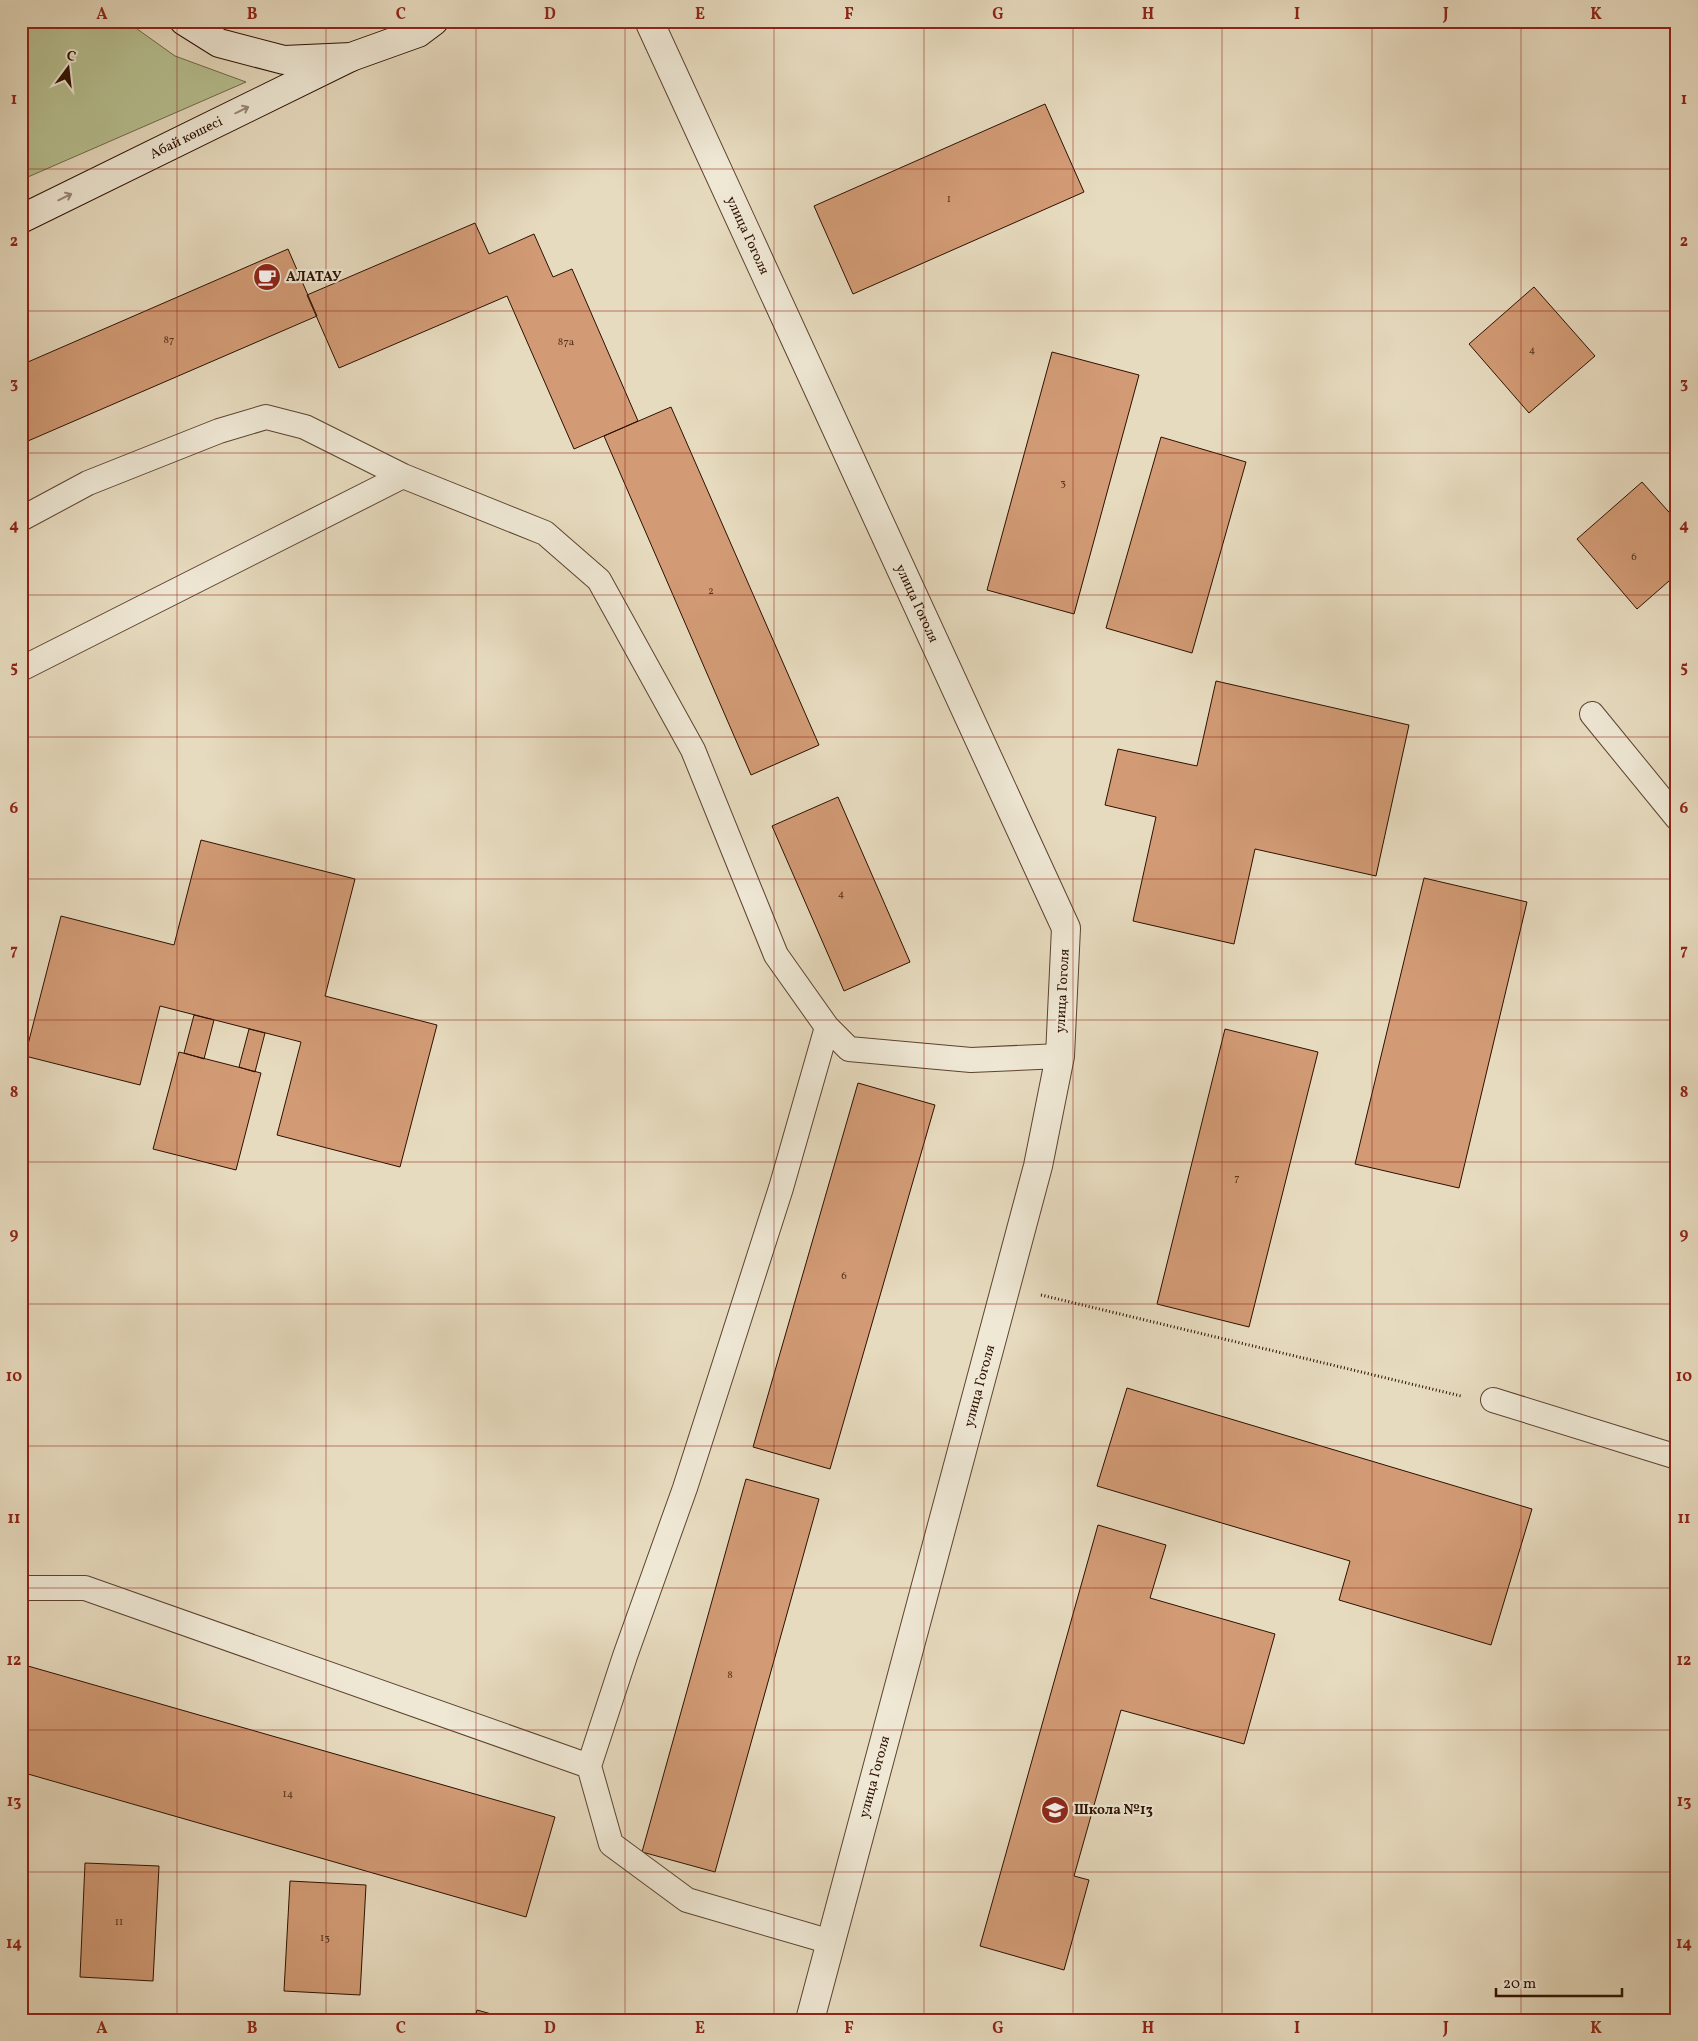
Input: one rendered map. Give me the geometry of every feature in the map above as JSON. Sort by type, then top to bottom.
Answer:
[{"type":"street","points":[[184,21],[219,43],[284,60],[351,57],[426,27],[450,21]]},
{"type":"street","name":"улица Гоголя","points":[[649,21],[1066,928],[1060,1056],[1038,1166],[810,2020]]},
{"type":"street","name":"Абай көшесі","points":[[21,219],[351,57]]},
{"type":"lane","points":[[21,518],[88,483],[219,432],[266,417],[305,427],[403,476],[545,533],[600,580],[693,750],[776,955],[827,1027],[849,1049],[971,1060],[1060,1056]]},
{"type":"lane","points":[[21,669],[403,476]]},
{"type":"lane","points":[[1592,714],[1677,818]]},
{"type":"lane","points":[[827,1027],[781,1188],[685,1488],[625,1656],[590,1766],[611,1844],[687,1900],[831,1942]]},
{"type":"lane","points":[[1493,1400],[1677,1457]]},
{"type":"lane","points":[[21,1588],[85,1588],[590,1766]]},
{"type":"path","points":[[1006,1288],[1472,1398],[1493,1400]]},
{"type":"green space","points":[[21,21],[126,21],[175,56],[246,82],[21,180]]},
{"type":"building","points":[[1045,104],[1084,192],[853,294],[814,206]]},
{"type":"building","points":[[475,223],[489,254],[534,234],[553,277],[572,269],[638,421],[574,449],[507,296],[339,368],[307,295]]},
{"type":"building","points":[[288,249],[317,316],[21,444],[21,365]]},
{"type":"building","points":[[1534,287],[1595,356],[1529,413],[1469,344]]},
{"type":"building","points":[[1052,352],[1139,375],[1074,614],[987,590]]},
{"type":"building","points":[[671,407],[819,745],[751,775],[604,436]]},
{"type":"building","points":[[1161,437],[1246,462],[1192,653],[1106,628]]},
{"type":"building","points":[[1642,482],[1677,521],[1677,574],[1637,609],[1577,539]]},
{"type":"building","points":[[1216,681],[1409,725],[1376,876],[1255,849],[1234,944],[1133,921],[1156,817],[1105,805],[1118,749],[1197,766]]},
{"type":"building","points":[[838,797],[910,962],[844,991],[772,826]]},
{"type":"building","points":[[201,840],[355,879],[325,996],[437,1025],[400,1167],[277,1135],[301,1042],[160,1006],[140,1085],[25,1056],[61,916],[174,945]]},
{"type":"building","points":[[1424,878],[1527,902],[1459,1188],[1355,1164]]},
{"type":"building","points":[[194,1015],[214,1020],[204,1059],[184,1053]]},
{"type":"building","points":[[249,1029],[265,1033],[255,1072],[239,1067]]},
{"type":"building","points":[[1225,1029],[1318,1052],[1249,1327],[1157,1304]]},
{"type":"building","points":[[179,1052],[261,1073],[236,1170],[153,1149]]},
{"type":"building","points":[[858,1083],[935,1105],[830,1469],[753,1447]]},
{"type":"building","points":[[1127,1388],[1532,1509],[1491,1645],[1339,1600],[1350,1561],[1097,1486]]},
{"type":"building","points":[[746,1479],[819,1499],[715,1872],[642,1852]]},
{"type":"building","name":"Школа №13","points":[[1098,1525],[1166,1545],[1150,1598],[1275,1634],[1244,1744],[1121,1710],[1074,1876],[1089,1880],[1064,1970],[980,1946]]},
{"type":"building","points":[[21,1664],[555,1817],[526,1917],[21,1772]]},
{"type":"building","points":[[85,1863],[159,1866],[153,1981],[80,1977]]},
{"type":"building","points":[[290,1881],[366,1885],[360,1995],[284,1991]]},
{"type":"building","points":[[477,2010],[513,2020],[474,2020]]},
{"type":"place","name":"АЛАТАУ","points":[[267,277]]},
{"type":"place","name":"Школа №13","points":[[1055,1810]]}]
